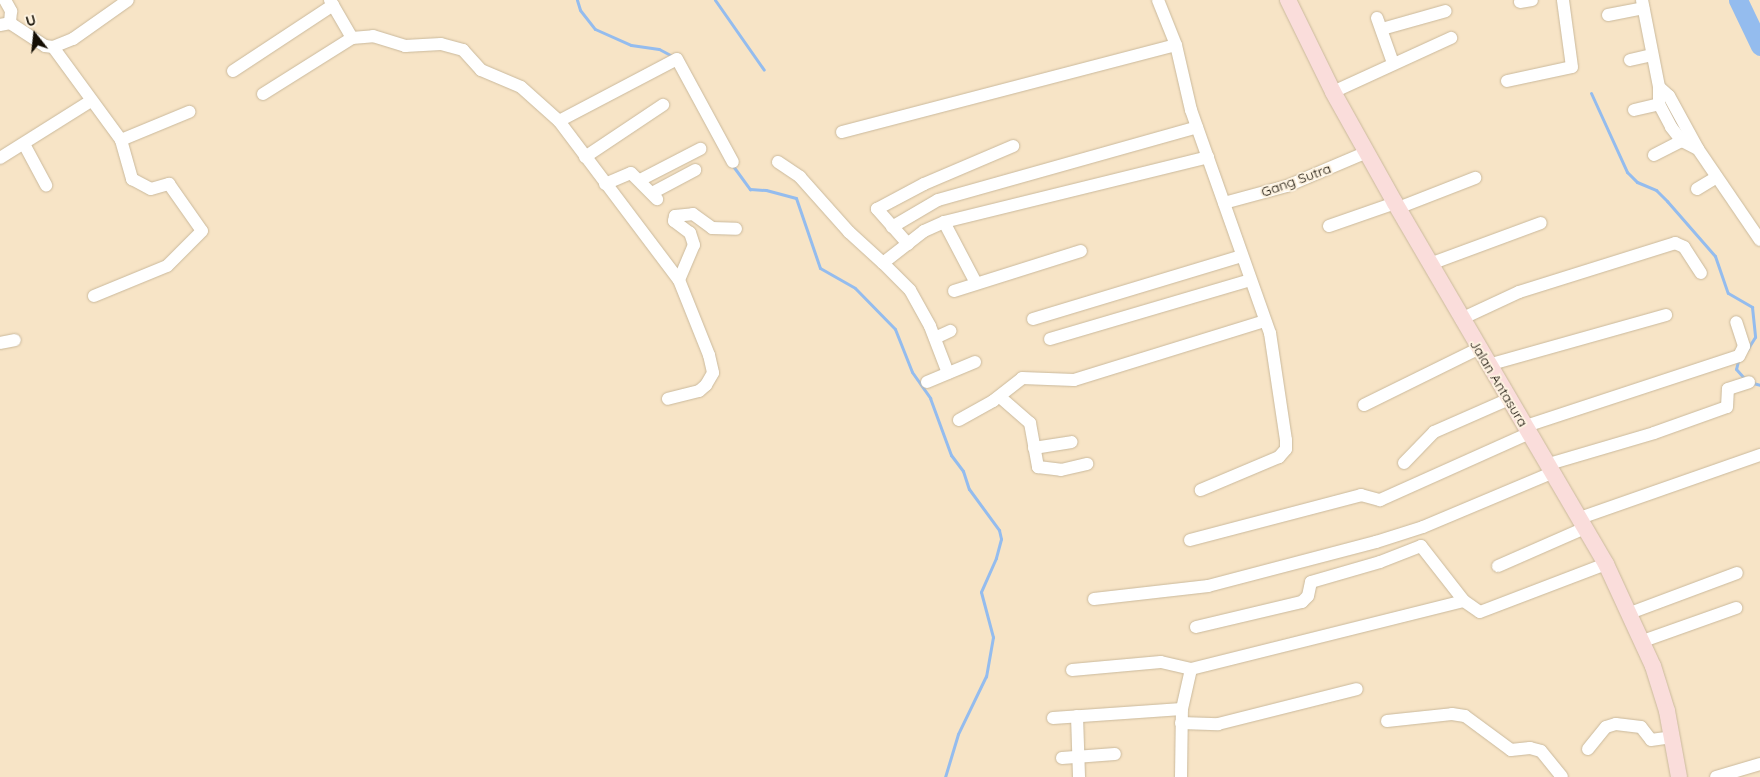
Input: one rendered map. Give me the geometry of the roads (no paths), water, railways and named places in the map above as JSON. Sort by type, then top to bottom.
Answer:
[{"type":"main road","name":"Jalan Antasura","points":[[1288,0],[1333,92],[1478,349],[1552,468],[1606,564],[1643,641],[1658,681],[1672,737],[1679,777]]},
{"type":"street","points":[[5,0],[11,11],[5,24],[45,46],[53,47],[74,39],[128,0]]},
{"type":"street","points":[[1158,0],[1176,45],[1197,127],[1265,321],[1281,390],[1286,449],[1279,457],[1200,490]]},
{"type":"street","points":[[1508,81],[1572,67],[1564,0]]},
{"type":"street","points":[[233,71],[331,3],[352,38]]},
{"type":"street","points":[[1608,15],[1643,4],[1658,87],[1659,104],[1682,141],[1698,149]]},
{"type":"street","points":[[1393,63],[1380,24],[1446,11]]},
{"type":"street","points":[[263,94],[352,38],[373,36],[405,46],[441,44],[463,50],[481,70],[520,87],[559,121],[605,184],[680,280],[709,355],[713,373],[699,390],[668,399]]},
{"type":"street","points":[[1333,92],[1451,38]]},
{"type":"street","points":[[842,132],[1176,45]]},
{"type":"street","points":[[53,47],[121,140],[132,179],[150,189],[169,184],[202,232],[167,266],[94,296]]},
{"type":"street","points":[[1630,60],[1651,55]]},
{"type":"street","points":[[559,121],[677,59],[733,162]]},
{"type":"street","points":[[1658,87],[1669,96],[1698,149],[1760,240]]},
{"type":"street","points":[[0,158],[91,100]]},
{"type":"street","points":[[1634,110],[1659,104]]},
{"type":"street","points":[[585,156],[664,105]]},
{"type":"street","points":[[121,140],[189,112]]},
{"type":"street","points":[[892,227],[938,200],[1197,127]]},
{"type":"street","points":[[1654,155],[1682,141]]},
{"type":"street","points":[[24,144],[46,185]]},
{"type":"street","points":[[908,244],[877,209],[924,184],[1013,146]]},
{"type":"street","points":[[640,180],[700,149]]},
{"type":"street","name":"Gang Sutra","points":[[1224,204],[1309,178],[1367,152]]},
{"type":"street","points":[[883,263],[924,231],[944,222],[1208,157]]},
{"type":"street","points":[[778,162],[800,177],[850,232],[910,290],[935,338],[948,373]]},
{"type":"street","points":[[605,184],[627,172],[640,180],[655,196],[695,170]]},
{"type":"street","points":[[1696,189],[1718,177]]},
{"type":"street","points":[[1329,226],[1476,178]]},
{"type":"street","points":[[680,280],[694,245],[690,233],[674,221],[676,216],[693,214],[712,228],[736,229]]},
{"type":"street","points":[[944,222],[976,283]]},
{"type":"street","points":[[1430,264],[1541,223]]},
{"type":"street","points":[[1461,319],[1519,292],[1675,243],[1684,248],[1701,273]]},
{"type":"street","points":[[954,291],[1081,251]]},
{"type":"street","points":[[1033,320],[1242,256]]},
{"type":"street","points":[[1050,339],[1250,280]]},
{"type":"street","points":[[1488,365],[1666,315]]},
{"type":"street","points":[[959,420],[1000,397],[1022,378],[1074,380],[1265,321]]},
{"type":"street","points":[[1190,540],[1361,496],[1380,500],[1528,430],[1739,356],[1744,346],[1736,322]]},
{"type":"street","points":[[935,338],[950,331]]},
{"type":"street","points":[[0,343],[16,340]]},
{"type":"street","points":[[1364,405],[1478,349]]},
{"type":"street","points":[[927,382],[975,362]]},
{"type":"street","points":[[1094,599],[1208,586],[1376,542],[1423,527],[1552,468],[1727,407],[1727,390],[1749,382]]},
{"type":"street","points":[[1000,397],[1030,423],[1037,464],[1042,469],[1061,470],[1087,464]]},
{"type":"street","points":[[1404,464],[1434,432],[1509,399]]},
{"type":"street","points":[[1034,448],[1072,442]]},
{"type":"street","points":[[1498,566],[1583,523],[1760,455]]},
{"type":"street","points":[[1196,627],[1302,602],[1308,596],[1311,582],[1380,562],[1421,546],[1464,600],[1482,612],[1606,564]]},
{"type":"street","points":[[1630,612],[1737,573]]},
{"type":"street","points":[[1072,670],[1161,662],[1191,669],[1464,600]]},
{"type":"street","points":[[1643,641],[1736,608]]},
{"type":"street","points":[[1181,777],[1182,709],[1191,669]]},
{"type":"street","points":[[1181,723],[1218,724],[1357,689]]},
{"type":"street","points":[[1053,718],[1182,709]]},
{"type":"street","points":[[1387,722],[1452,714],[1465,716],[1511,750],[1541,751],[1562,777]]},
{"type":"street","points":[[1077,716],[1079,777]]},
{"type":"street","points":[[1588,749],[1606,727],[1616,724],[1641,727],[1651,740],[1672,737]]},
{"type":"street","points":[[1062,758],[1115,754]]},
{"type":"street","points":[[1716,777],[1760,764]]},
{"type":"waterway","points":[[577,0],[580,10],[595,29],[631,45],[659,49],[674,57]]},
{"type":"waterway","points":[[715,0],[764,70]]},
{"type":"waterway","points":[[1738,0],[1760,46]]},
{"type":"waterway","points":[[1591,93],[1627,172],[1637,182],[1656,190],[1667,201],[1715,256],[1728,293],[1752,307],[1755,337],[1747,350]]},
{"type":"waterway","points":[[733,166],[750,189],[766,190],[796,198],[820,268],[855,288],[895,329],[912,372],[930,398],[951,455],[963,471],[969,489],[999,530],[1001,539],[996,558],[981,592],[993,637],[986,676],[958,734],[945,777]]},
{"type":"waterway","points":[[1738,361],[1736,369],[1745,379]]},
{"type":"waterway","points":[[1753,383],[1760,385]]}]
